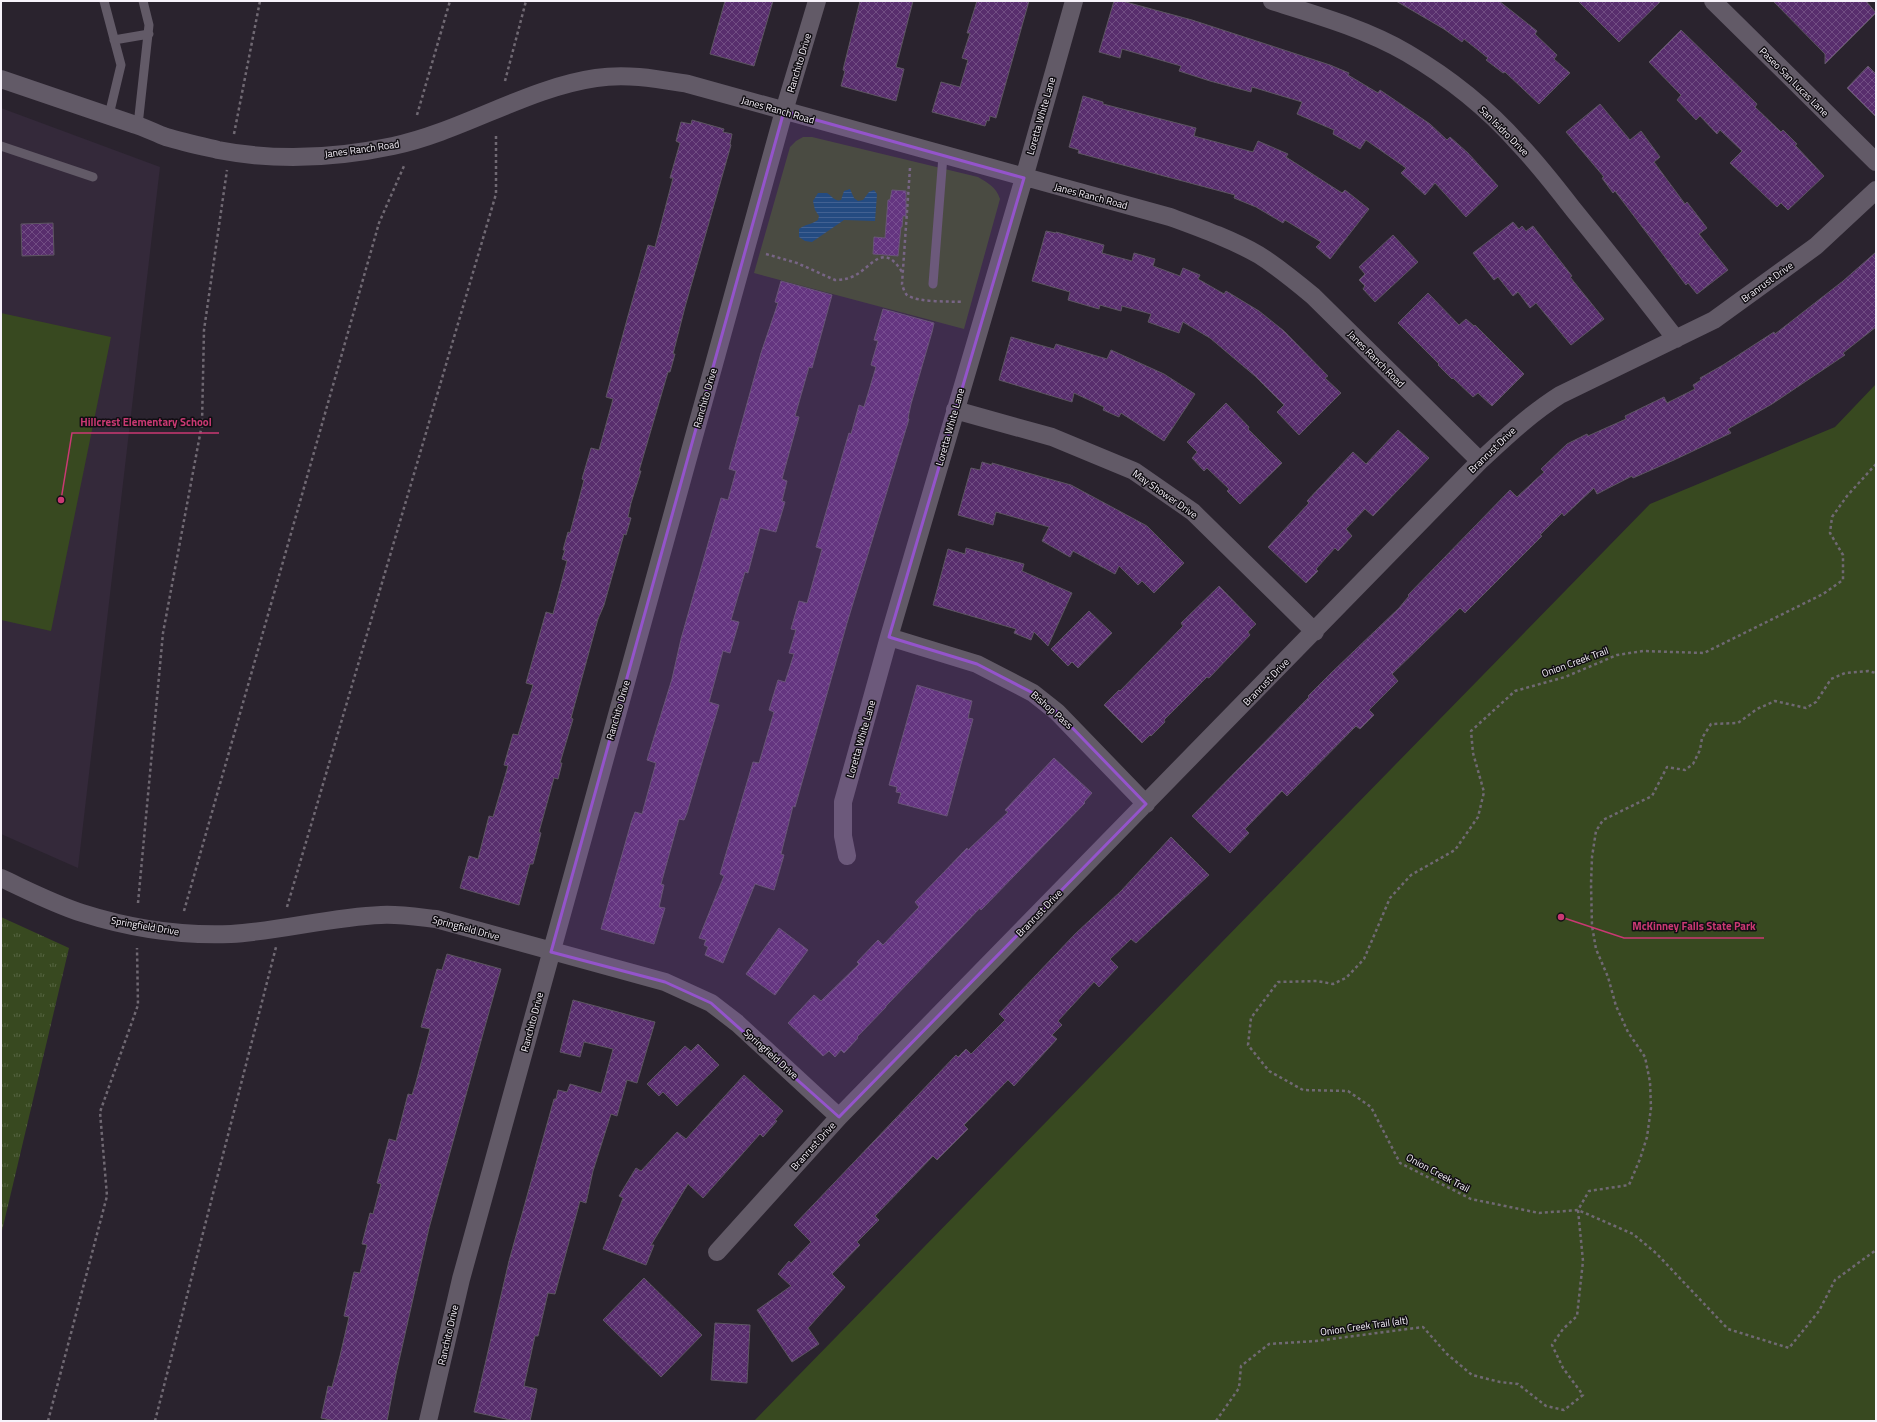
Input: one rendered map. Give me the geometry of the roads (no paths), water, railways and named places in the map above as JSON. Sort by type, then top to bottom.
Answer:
[{"type":"street","name":"Ranchito Drive","points":[[428,1421],[461,1278],[784,111],[817,1]]},
{"type":"street","name":"Loretta White Lane","points":[[847,856],[843,836],[843,802],[889,637],[1024,178],[1074,1]]},
{"type":"street","name":"San Isidro Drive","points":[[1272,1],[1317,8],[1406,53],[1448,80],[1484,110],[1519,143],[1612,255],[1676,339]]},
{"type":"street","name":"Paseo San Lucas Lane","points":[[1713,1],[1876,162]]},
{"type":"street","name":"Janes Ranch Road","points":[[1,79],[138,125],[166,137],[230,151],[283,156],[322,155],[393,146],[438,134],[547,90],[597,78],[624,76],[655,78],[688,84],[943,156],[1170,217],[1202,228],[1258,255],[1283,272],[1313,296],[1480,462]]},
{"type":"street","name":"Branrust Drive","points":[[717,1252],[839,1117],[1480,462],[1539,408],[1560,395],[1714,320],[1810,250],[1876,190]]},
{"type":"street","name":"May Shower Drive","points":[[955,410],[1052,437],[1134,471],[1193,512],[1314,632]]},
{"type":"street","name":"Bishop Pass","points":[[889,637],[977,664],[1033,693],[1057,712],[1146,804]]},
{"type":"street","name":"Springfield Drive","points":[[1,878],[81,912],[123,924],[199,934],[232,934],[356,917],[382,915],[436,919],[551,952],[665,982],[711,1003],[737,1023],[839,1117]]},
{"type":"lane","points":[[104,1],[121,64],[109,115]]},
{"type":"lane","points":[[138,125],[149,34],[149,25],[143,1]]},
{"type":"lane","points":[[114,40],[149,34]]},
{"type":"lane","points":[[1,146],[93,177]]},
{"type":"lane","points":[[933,284],[943,156]]},
{"type":"water","points":[[850,189],[854,198],[858,201],[863,200],[869,192],[874,190],[877,194],[875,221],[844,220],[812,242],[805,241],[799,237],[799,229],[818,220],[819,216],[815,210],[813,201],[818,193],[827,193],[835,199],[841,200],[844,191]]},
{"type":"place","name":"Hillcrest Elementary School","points":[[61,500]]},
{"type":"place","name":"McKinney Falls State Park","points":[[1561,917]]}]
